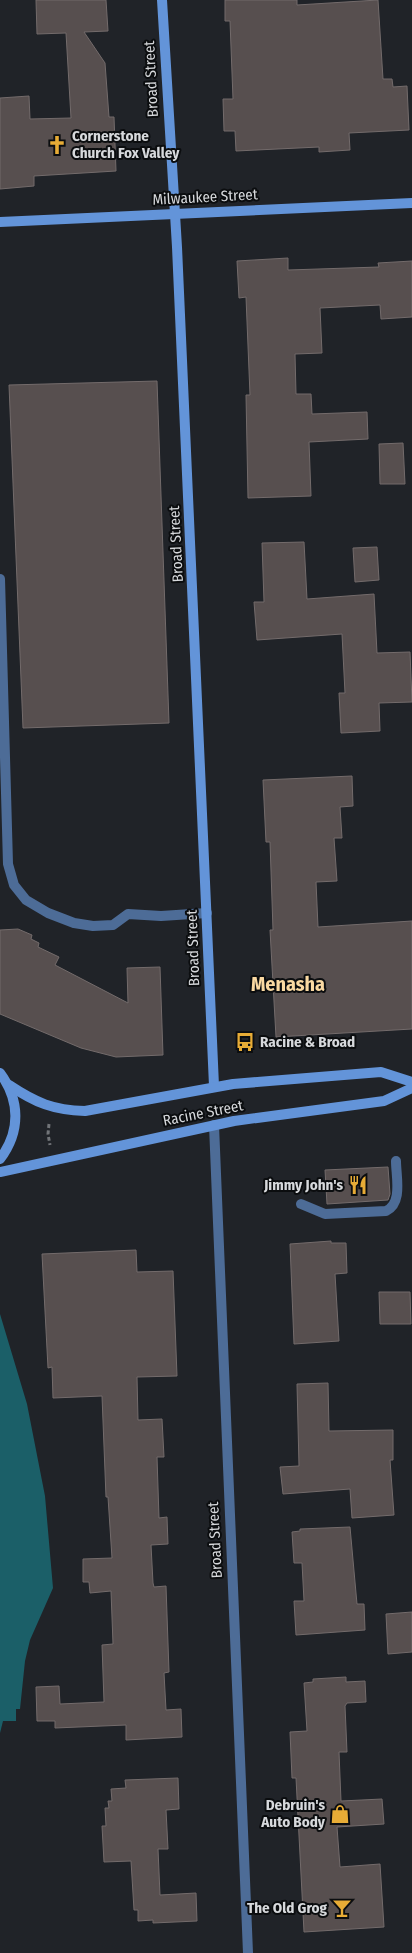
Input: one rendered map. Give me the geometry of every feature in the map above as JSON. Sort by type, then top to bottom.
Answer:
[{"type":"street","name":"Broad Street","points":[[162,0],[175,214],[214,1086]]},
{"type":"street","name":"Milwaukee Street","points":[[0,222],[412,203]]},
{"type":"street","points":[[0,579],[8,864],[14,885],[26,900],[48,913],[74,923],[93,926],[113,925],[128,914],[161,916],[207,913]]},
{"type":"street","name":"Racine Street","points":[[9,1085],[44,1106],[66,1110],[109,1107],[214,1086],[381,1072],[412,1082]]},
{"type":"street","points":[[0,1073],[9,1085],[16,1105],[16,1127],[9,1147],[0,1159]]},
{"type":"street","name":"Racine Street","points":[[0,1172],[214,1125],[384,1101],[412,1088]]},
{"type":"street","name":"Broad Street","points":[[214,1125],[248,1953]]},
{"type":"street","points":[[301,1204],[325,1214],[386,1211],[393,1208],[397,1200],[396,1161]]},
{"type":"path","points":[[49,1123],[48,1134],[51,1148]]},
{"type":"water","points":[[0,1314],[27,1404],[45,1496],[53,1588],[30,1640],[25,1661],[20,1709],[16,1709],[16,1721],[3,1721],[0,1733]]},
{"type":"building","points":[[36,0],[106,0],[108,31],[84,32],[105,63],[109,117],[114,117],[116,171],[34,176],[34,186],[0,189],[0,98],[29,96],[30,119],[71,118],[66,33],[37,34]]},
{"type":"building","points":[[225,0],[297,0],[297,5],[378,0],[383,79],[392,79],[393,87],[407,86],[409,130],[349,133],[350,150],[319,152],[319,147],[236,151],[235,131],[224,131],[223,99],[233,99],[230,21],[225,21]]},
{"type":"building","points":[[288,258],[288,270],[379,267],[378,263],[412,261],[412,317],[381,319],[380,305],[320,308],[322,353],[295,354],[296,394],[311,394],[312,414],[367,412],[368,439],[309,442],[311,496],[248,498],[246,395],[250,395],[246,297],[239,298],[237,261]]},
{"type":"building","points":[[157,381],[169,723],[23,728],[9,385]]},
{"type":"building","points":[[403,443],[405,484],[380,484],[379,444]]},
{"type":"building","points":[[304,542],[307,599],[374,594],[377,653],[410,652],[412,702],[379,703],[380,731],[341,733],[339,693],[345,693],[342,634],[257,640],[254,602],[264,602],[262,543]]},
{"type":"building","points":[[377,547],[379,580],[355,582],[353,548]]},
{"type":"building","points":[[352,776],[353,806],[340,807],[342,838],[334,838],[337,881],[316,882],[318,927],[412,921],[412,1029],[276,1037],[270,930],[273,930],[270,842],[266,842],[263,780]]},
{"type":"building","points":[[18,929],[32,935],[31,939],[39,943],[38,947],[59,957],[55,965],[128,1003],[127,968],[160,967],[163,1055],[116,1057],[81,1048],[0,1014],[0,930]]},
{"type":"building","name":"Jimmy John's","points":[[388,1167],[390,1194],[388,1200],[327,1204],[325,1170]]},
{"type":"building","points":[[331,1241],[331,1243],[346,1243],[347,1273],[335,1274],[339,1341],[294,1344],[290,1244]]},
{"type":"building","points":[[136,1250],[137,1272],[173,1271],[177,1376],[137,1377],[138,1420],[162,1419],[164,1457],[157,1457],[159,1518],[167,1517],[168,1544],[151,1545],[153,1583],[154,1587],[166,1586],[169,1672],[164,1673],[166,1710],[181,1709],[182,1737],[126,1740],[126,1725],[55,1728],[55,1721],[37,1721],[36,1687],[59,1686],[60,1704],[104,1702],[102,1645],[113,1644],[111,1591],[90,1593],[89,1582],[83,1582],[83,1559],[112,1558],[108,1497],[106,1497],[102,1396],[53,1398],[52,1367],[48,1368],[42,1254]]},
{"type":"building","points":[[379,1292],[410,1292],[411,1324],[380,1324]]},
{"type":"building","points":[[328,1383],[329,1431],[393,1430],[393,1460],[390,1460],[394,1515],[352,1518],[350,1489],[283,1494],[280,1467],[299,1466],[297,1384]]},
{"type":"building","points":[[350,1527],[357,1604],[364,1604],[365,1630],[296,1635],[294,1601],[304,1601],[302,1563],[294,1563],[292,1532],[300,1531],[300,1529]]},
{"type":"building","points":[[412,1612],[412,1652],[388,1654],[386,1614]]},
{"type":"building","points":[[346,1677],[346,1682],[365,1681],[366,1702],[347,1703],[345,1706],[347,1752],[339,1752],[341,1801],[382,1799],[384,1824],[337,1827],[340,1867],[380,1864],[384,1927],[304,1932],[296,1778],[292,1778],[290,1732],[307,1731],[304,1683],[313,1682],[313,1679]]},
{"type":"building","points":[[178,1778],[179,1809],[166,1810],[168,1849],[158,1849],[160,1895],[196,1893],[197,1921],[153,1923],[153,1920],[138,1921],[138,1910],[134,1910],[131,1861],[104,1862],[102,1826],[106,1826],[105,1808],[109,1808],[108,1801],[112,1801],[111,1789],[126,1788],[125,1780]]},
{"type":"place","name":"Cornerstone Church Fox Valley","points":[[57,145]]},
{"type":"place","name":"Racine & Broad","points":[[245,1042]]},
{"type":"place","name":"Jimmy John's","points":[[358,1185]]},
{"type":"place","name":"Debruin's Auto Body","points":[[340,1814]]},
{"type":"place","name":"The Old Grog","points":[[342,1908]]},
{"type":"district","name":"Menasha","points":[[288,984]]}]
